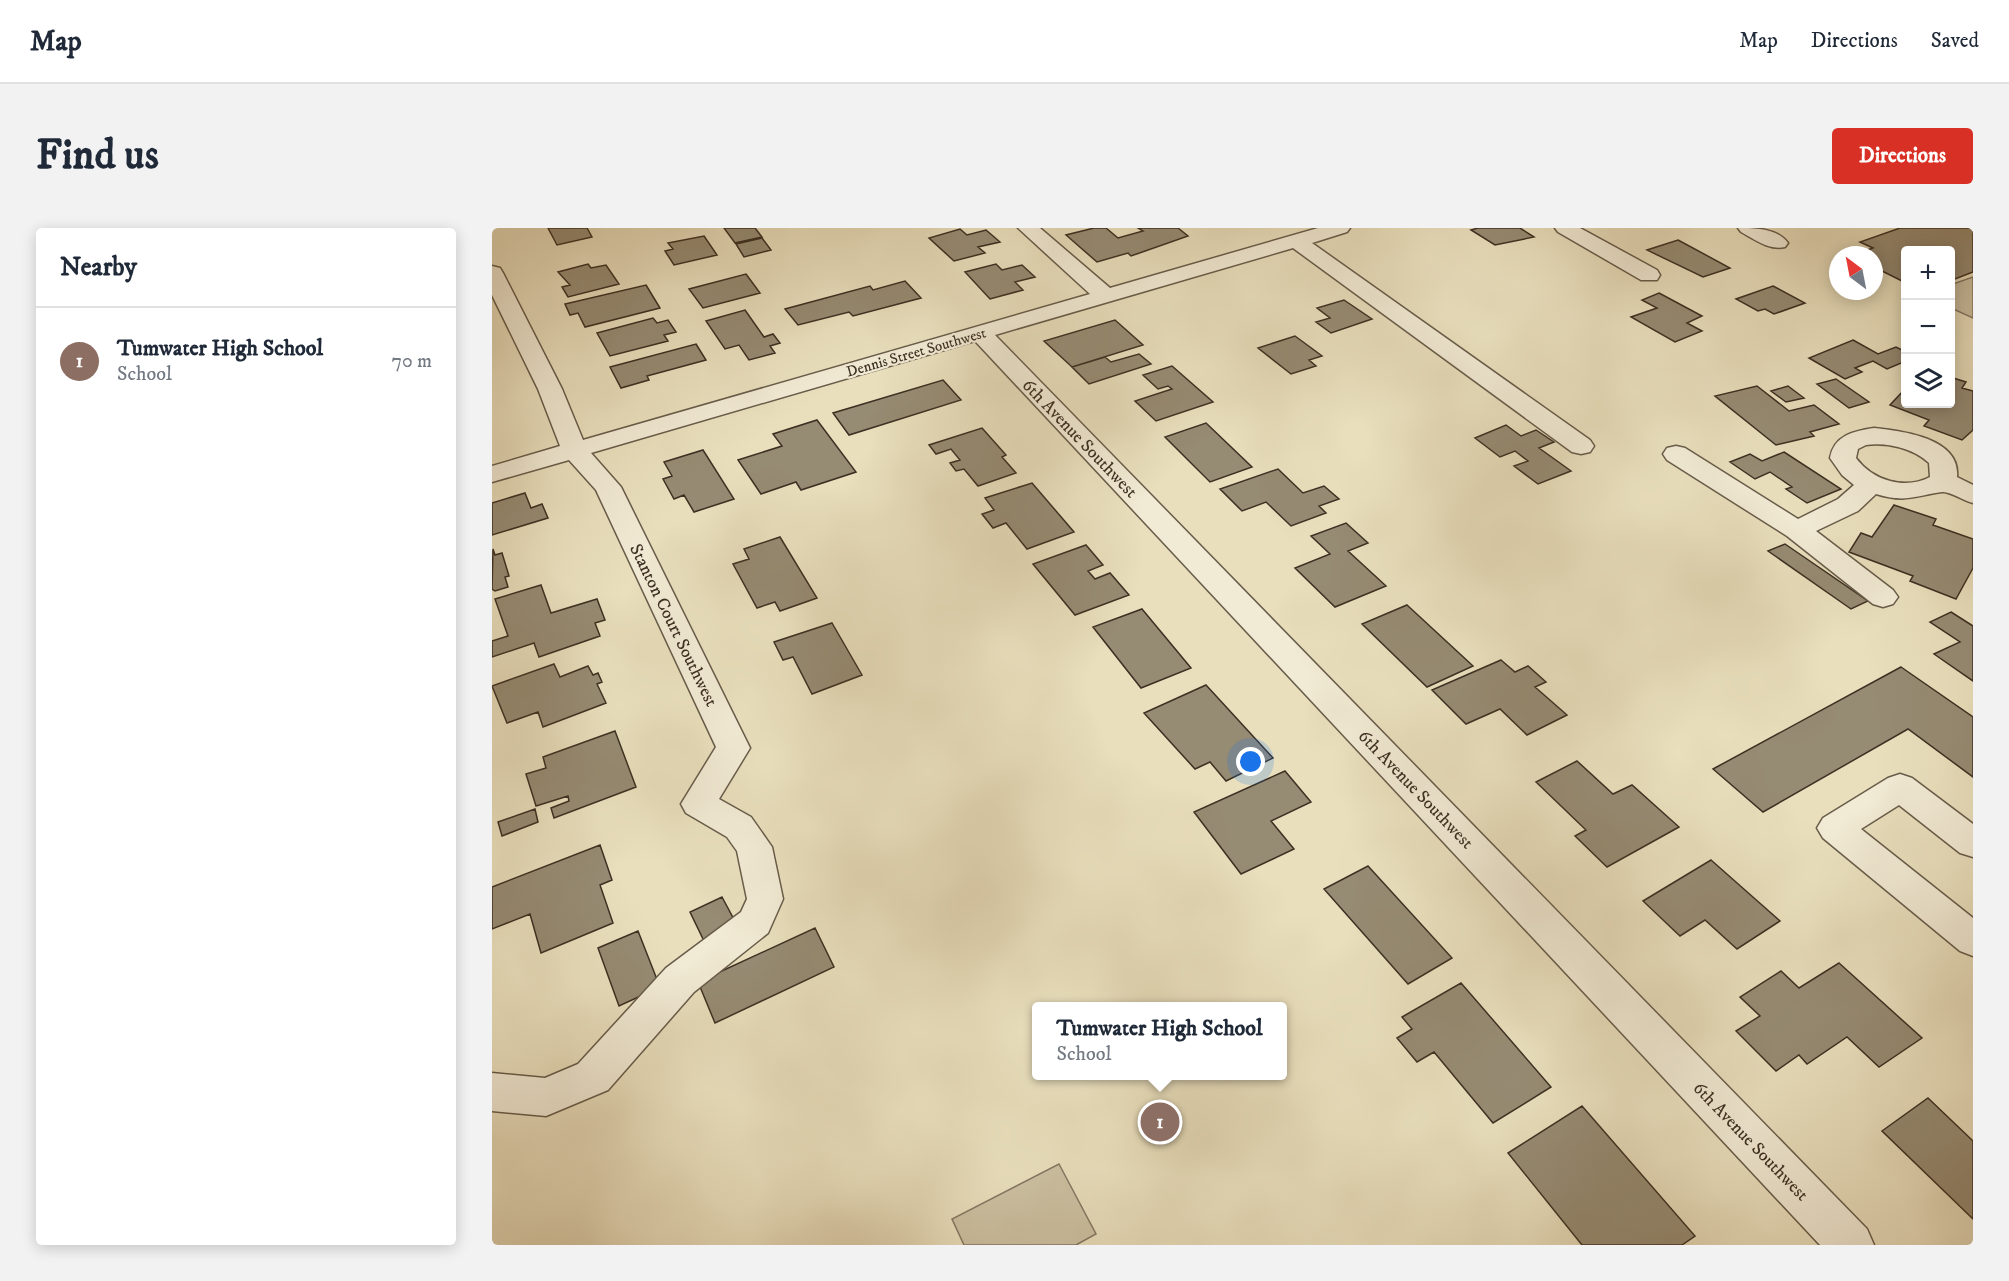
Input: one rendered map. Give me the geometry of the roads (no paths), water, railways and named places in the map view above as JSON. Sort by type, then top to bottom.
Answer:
[{"type":"street","points":[[1028,228],[1106,296]]},
{"type":"street","name":"Dennis Street Southwest","points":[[492,474],[1106,296],[1279,239],[1340,228]]},
{"type":"street","points":[[1565,228],[1649,275]]},
{"type":"street","points":[[1748,228],[1778,243]]},
{"type":"street","points":[[1279,239],[1581,446]]},
{"type":"street","points":[[492,274],[550,389],[574,450]]},
{"type":"street","name":"6th Avenue Southwest","points":[[980,333],[1851,1245]]},
{"type":"street","points":[[1874,435],[1907,440],[1935,454],[1943,464],[1946,473],[1943,481],[1922,491],[1888,489],[1871,484],[1857,476],[1842,458],[1843,450],[1849,442],[1874,435]]},
{"type":"street","name":"Stanton Court Southwest","points":[[492,1092],[546,1097],[593,1077],[680,980],[755,922],[765,899],[754,847],[739,827],[698,804],[733,748],[608,487],[574,450]]},
{"type":"street","points":[[1676,454],[1734,493],[1797,530],[1883,597]]},
{"type":"street","points":[[1943,481],[1973,495]]},
{"type":"street","points":[[1797,530],[1848,505],[1871,484]]},
{"type":"street","points":[[1973,843],[1900,787],[1835,828],[1973,940]]},
{"type":"place","name":"Tumwater High School","points":[[1160,1122]]}]
